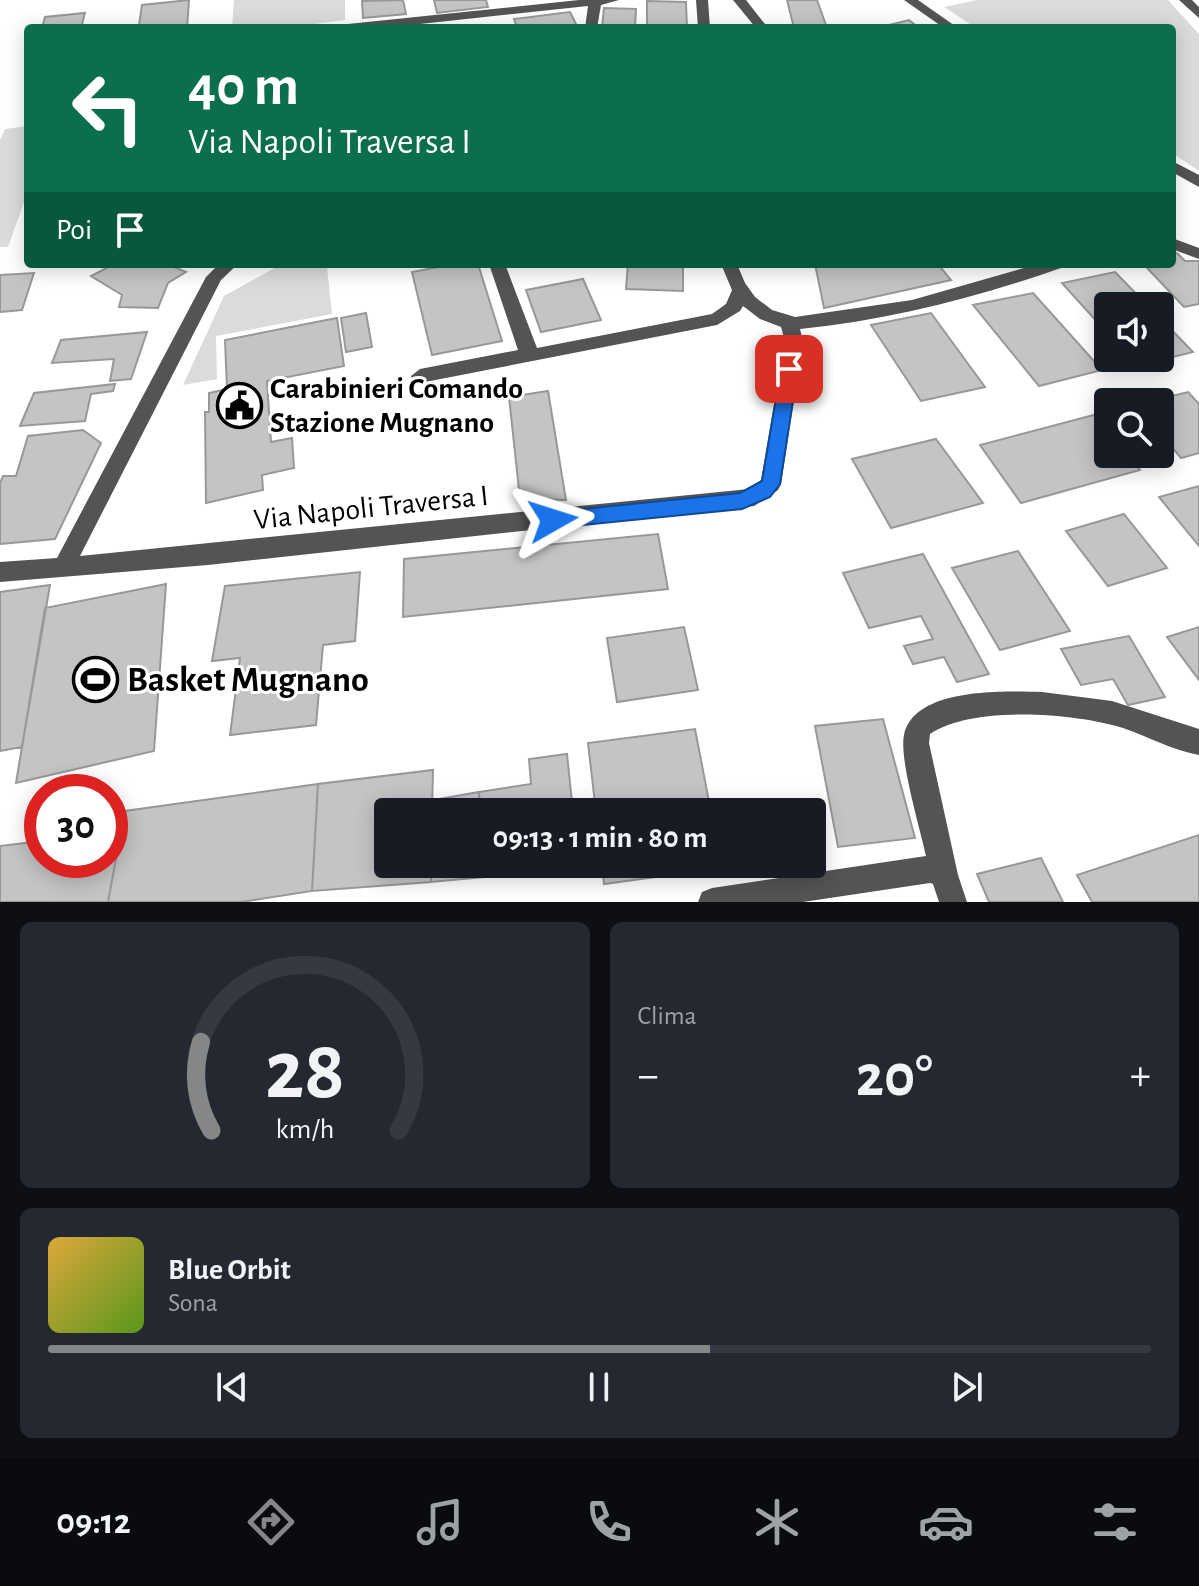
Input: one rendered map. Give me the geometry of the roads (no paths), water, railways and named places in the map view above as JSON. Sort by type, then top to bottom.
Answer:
[{"type":"street","points":[[418,24],[613,0]]},
{"type":"street","points":[[702,0],[704,24]]},
{"type":"street","points":[[739,0],[760,24]]},
{"type":"street","points":[[910,0],[946,24]]},
{"type":"street","points":[[1185,0],[1199,14]]},
{"type":"street","points":[[592,24],[595,2]]},
{"type":"street","points":[[1176,168],[1199,182]]},
{"type":"street","points":[[1176,245],[1199,254]]},
{"type":"street","points":[[65,564],[214,277],[225,268]]},
{"type":"street","points":[[498,268],[530,354]]},
{"type":"street","points":[[731,268],[740,290],[753,306],[789,323],[848,318],[977,292],[1044,268]]},
{"type":"street","points":[[420,376],[717,319],[728,314],[740,290]]},
{"type":"street","name":"Via Napoli Traversa I","points":[[0,572],[65,564],[208,555],[754,497],[771,484],[794,341],[789,323]]},
{"type":"street","points":[[953,902],[944,875],[915,738],[919,727],[931,717],[946,710],[988,705],[1080,707],[1116,714],[1152,730],[1199,742]]},
{"type":"street","points":[[712,902],[930,869],[944,875]]},
{"type":"place","name":"Carabinieri Comando Stazione Mugnano","points":[[239,406]]},
{"type":"place","name":"Basket Mugnano","points":[[96,680]]}]
